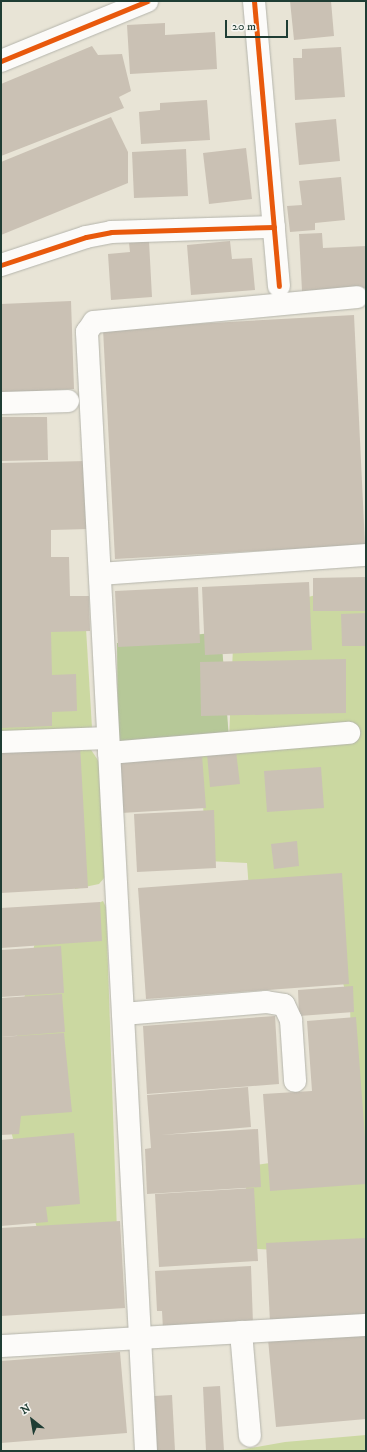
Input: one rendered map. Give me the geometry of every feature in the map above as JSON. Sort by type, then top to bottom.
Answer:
[{"type":"street","points":[[3,54],[147,1]]},
{"type":"street","points":[[254,1],[279,286]]},
{"type":"street","points":[[1,265],[86,238],[111,232],[274,227]]},
{"type":"street","points":[[146,1451],[87,332],[94,322],[357,298]]},
{"type":"street","points":[[1,403],[68,401]]},
{"type":"street","points":[[100,574],[366,555]]},
{"type":"street","points":[[1,742],[109,746],[349,733]]},
{"type":"street","points":[[123,1014],[266,1002],[284,1005],[291,1020],[295,1081]]},
{"type":"street","points":[[1,1346],[366,1325]]},
{"type":"street","points":[[241,1332],[250,1436]]},
{"type":"green space","points":[[1,569],[85,612],[92,728],[1,733]]},
{"type":"green space","points":[[366,581],[366,1255],[241,1248],[248,1166],[354,1151],[350,1005],[341,977],[249,890],[247,863],[207,861],[199,749],[229,739],[233,647],[294,601]]},
{"type":"green space","points":[[221,632],[229,739],[118,744],[117,643]]},
{"type":"green space","points":[[88,745],[99,762],[105,877],[99,884],[75,889],[65,746]]},
{"type":"green space","points":[[103,901],[106,907],[117,1232],[39,1236],[4,1105],[37,931]]},
{"type":"green space","points":[[366,1435],[366,1451],[234,1451],[285,1442]]},
{"type":"building","points":[[290,1],[331,1],[334,36],[294,40]]},
{"type":"building","points":[[165,23],[165,35],[215,32],[217,69],[130,74],[127,25]]},
{"type":"building","points":[[92,46],[98,55],[122,54],[131,91],[119,97],[124,108],[1,156],[1,84]]},
{"type":"building","points":[[341,47],[345,97],[295,100],[293,58],[302,58],[302,49]]},
{"type":"building","points":[[207,100],[210,140],[141,144],[139,112],[160,110],[160,103]]},
{"type":"building","points":[[111,117],[128,152],[128,183],[1,235],[1,162]]},
{"type":"building","points":[[336,119],[340,161],[299,165],[295,123]]},
{"type":"building","points":[[246,148],[252,199],[209,204],[203,153]]},
{"type":"building","points":[[186,149],[188,196],[134,198],[132,152]]},
{"type":"building","points":[[341,177],[345,220],[315,223],[315,230],[290,232],[287,206],[302,205],[299,181]]},
{"type":"building","points":[[322,233],[323,248],[366,246],[366,288],[302,291],[299,234]]},
{"type":"building","points":[[149,241],[152,297],[111,300],[108,254],[130,252],[129,243]]},
{"type":"building","points":[[230,241],[232,259],[252,258],[255,290],[191,295],[187,245]]},
{"type":"building","points":[[71,301],[74,389],[1,393],[1,304]]},
{"type":"building","points":[[354,315],[365,545],[115,559],[103,329]]},
{"type":"building","points":[[1,417],[47,417],[48,460],[1,461]]},
{"type":"building","points":[[87,461],[89,529],[51,530],[51,557],[69,557],[70,596],[89,596],[90,631],[51,632],[52,675],[76,674],[77,711],[52,712],[52,726],[1,728],[1,463]]},
{"type":"building","points":[[366,577],[366,611],[313,611],[313,578]]},
{"type":"building","points":[[309,582],[312,650],[205,655],[202,587]]},
{"type":"building","points":[[198,587],[200,643],[118,647],[115,591]]},
{"type":"building","points":[[366,613],[366,646],[342,646],[341,614]]},
{"type":"building","points":[[346,659],[346,713],[201,716],[200,662]]},
{"type":"building","points":[[80,745],[88,888],[1,893],[1,750]]},
{"type":"building","points":[[236,751],[240,784],[210,787],[207,754]]},
{"type":"building","points":[[202,755],[206,808],[121,813],[117,761]]},
{"type":"building","points":[[321,767],[324,808],[267,812],[264,771]]},
{"type":"building","points":[[214,810],[216,868],[137,872],[134,814]]},
{"type":"building","points":[[297,841],[299,866],[274,869],[271,844]]},
{"type":"building","points":[[342,873],[349,984],[146,999],[138,888]]},
{"type":"building","points":[[100,902],[102,941],[1,948],[1,908]]},
{"type":"building","points":[[61,946],[64,993],[1,997],[1,950]]},
{"type":"building","points":[[353,986],[354,1012],[299,1016],[298,990]]},
{"type":"building","points":[[62,994],[65,1032],[1,1037],[1,998]]},
{"type":"building","points":[[275,1016],[279,1084],[147,1094],[143,1026]]},
{"type":"building","points":[[356,1017],[366,1151],[366,1184],[270,1191],[263,1094],[312,1091],[307,1021]]},
{"type":"building","points":[[64,1033],[72,1112],[21,1116],[19,1134],[1,1135],[1,1037]]},
{"type":"building","points":[[248,1087],[251,1127],[161,1135],[258,1129],[261,1187],[147,1194],[145,1149],[151,1148],[147,1095]]},
{"type":"building","points":[[74,1133],[80,1204],[46,1207],[48,1222],[1,1226],[1,1140]]},
{"type":"building","points":[[254,1188],[258,1261],[159,1267],[155,1194]]},
{"type":"building","points":[[120,1221],[125,1308],[1,1316],[1,1228]]},
{"type":"building","points":[[366,1238],[366,1317],[270,1322],[266,1243]]},
{"type":"building","points":[[251,1266],[253,1324],[163,1329],[162,1311],[157,1311],[155,1271]]},
{"type":"building","points":[[366,1331],[366,1419],[276,1427],[268,1339]]},
{"type":"building","points":[[120,1352],[127,1433],[1,1443],[1,1361]]},
{"type":"building","points":[[220,1386],[224,1451],[206,1451],[203,1387]]},
{"type":"building","points":[[172,1395],[175,1451],[157,1451],[154,1396]]},
{"type":"cycle path","points":[[1,61],[147,1]]},
{"type":"cycle path","points":[[254,1],[279,286]]},
{"type":"cycle path","points":[[1,265],[86,237],[111,232],[274,227]]}]
